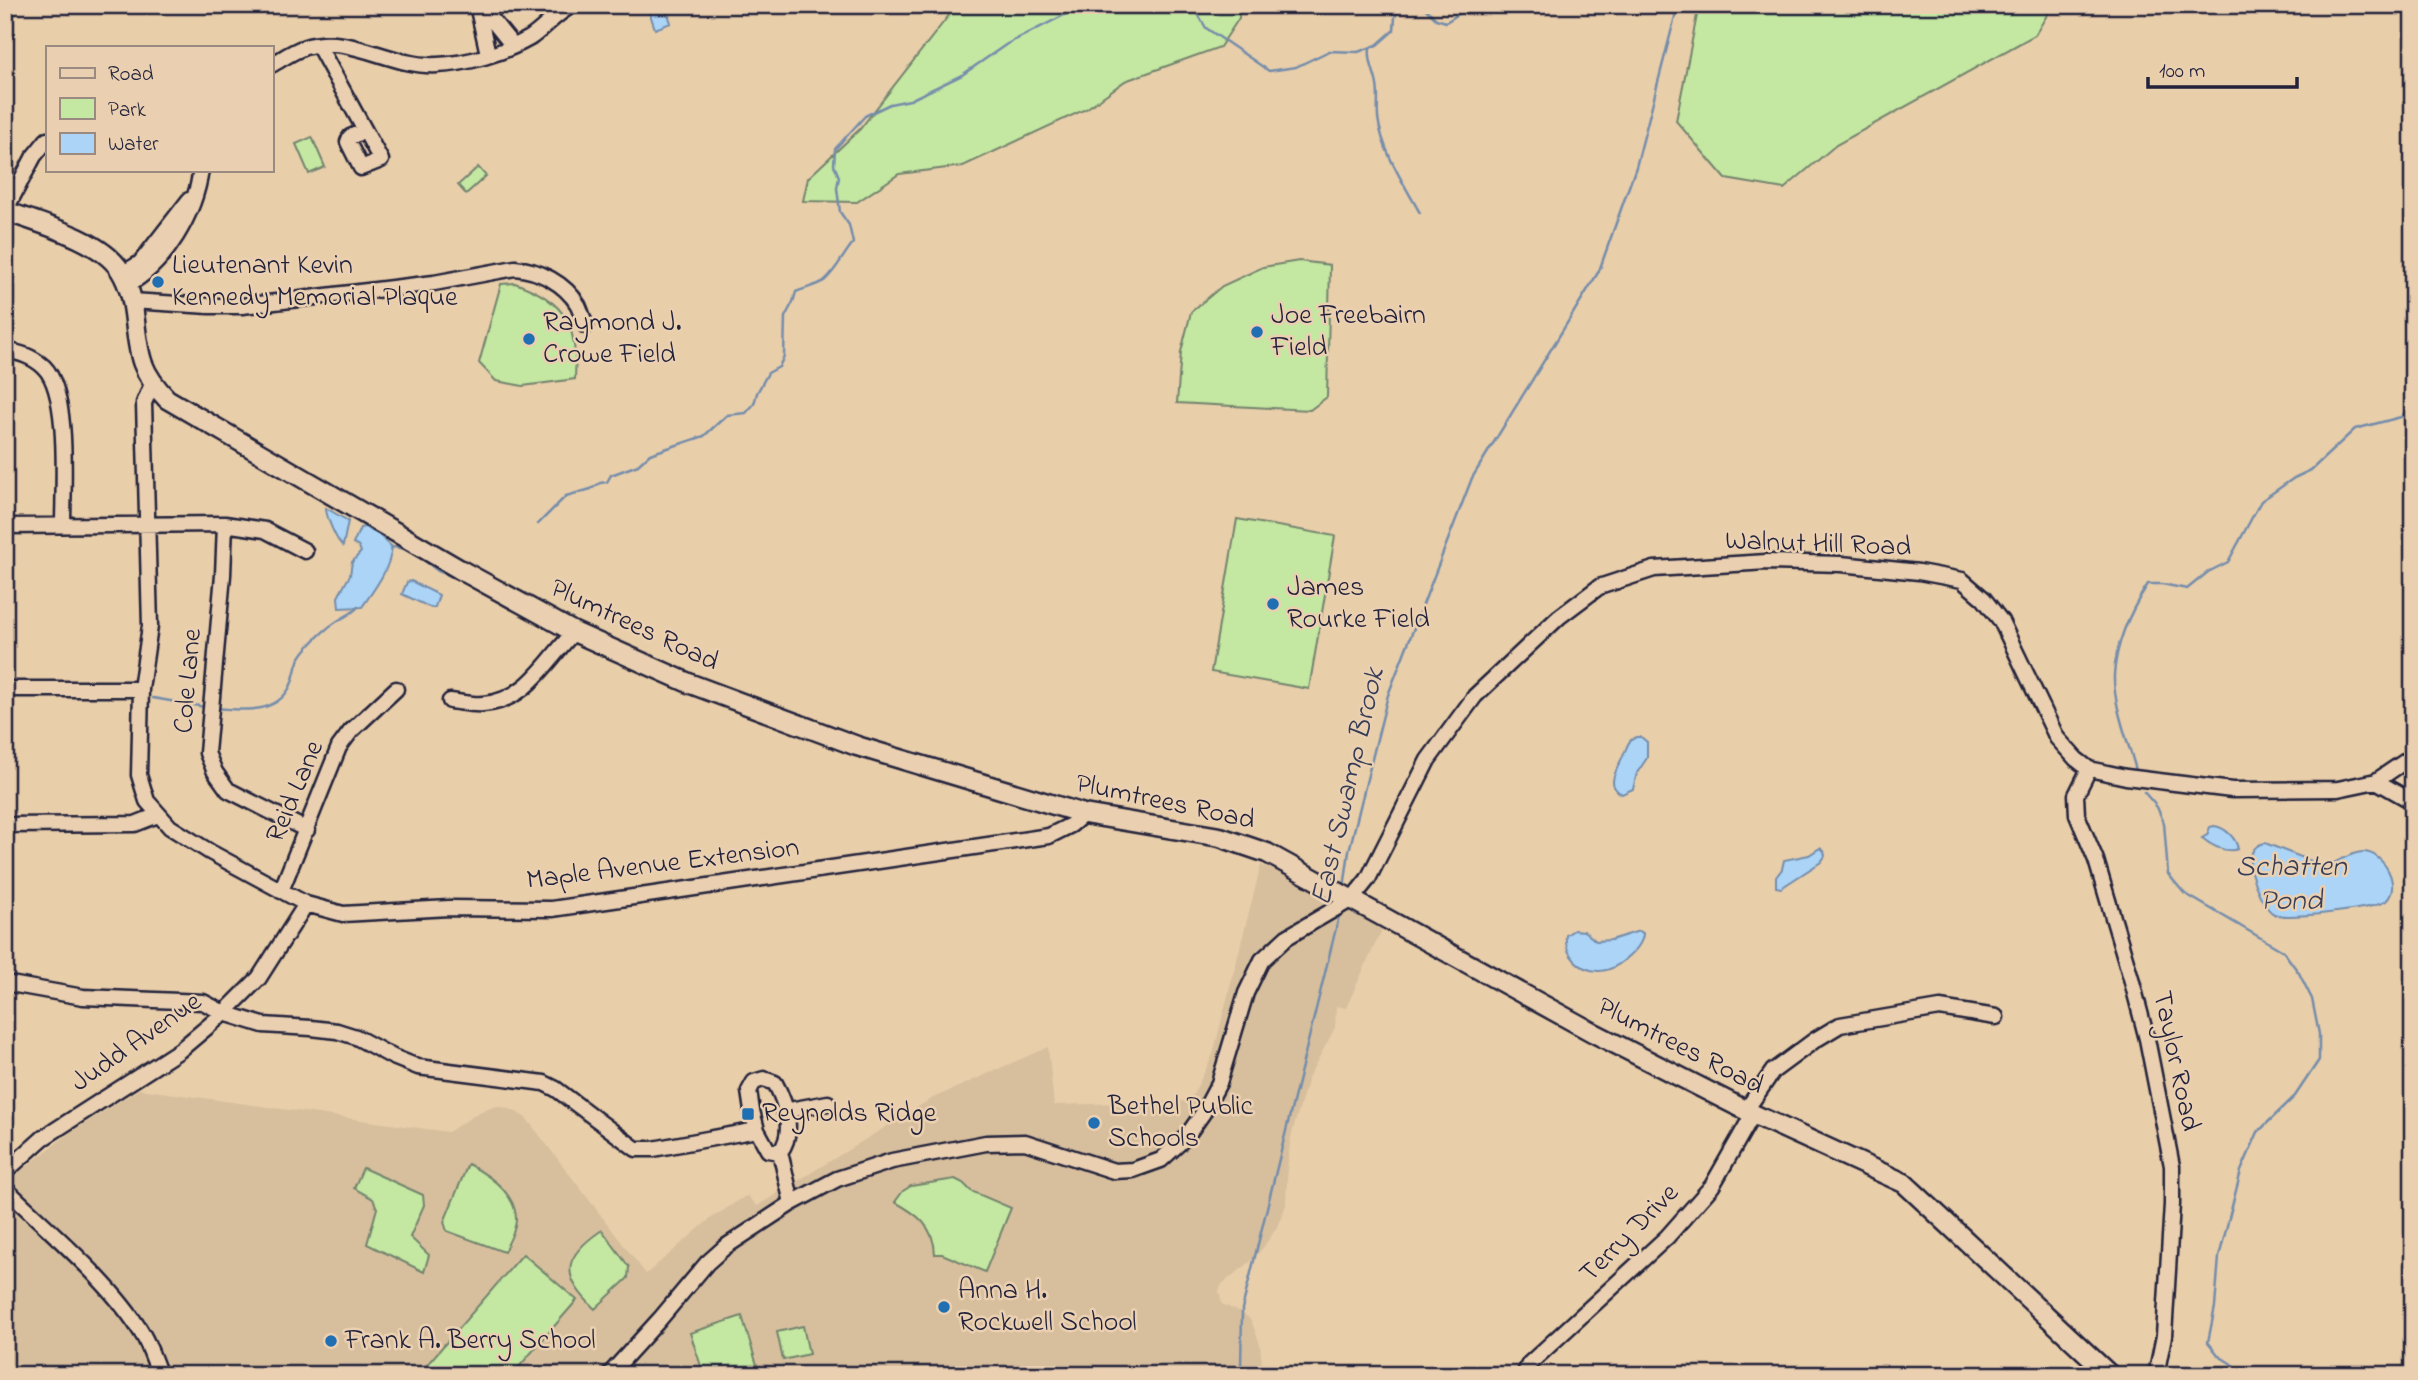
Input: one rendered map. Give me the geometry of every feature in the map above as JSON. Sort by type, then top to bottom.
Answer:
[{"type":"main road","points":[[5,211],[68,233],[114,262],[127,287],[140,359],[152,384]]},
{"type":"main road","name":"Plumtrees Road","points":[[152,384],[167,399],[459,569],[575,632],[691,684],[857,746],[1084,814],[1233,840],[1267,853],[1594,1033],[1750,1112],[1904,1183],[2109,1375]]},
{"type":"street","points":[[479,5],[513,46]]},
{"type":"street","points":[[479,5],[488,54]]},
{"type":"street","points":[[273,64],[297,50],[318,45],[345,45],[421,65],[460,62],[513,46],[531,37],[573,5]]},
{"type":"street","points":[[318,45],[364,131]]},
{"type":"street","points":[[5,211],[34,156],[46,140]]},
{"type":"street","points":[[127,287],[148,272],[190,214],[200,172]]},
{"type":"street","points":[[127,287],[209,306],[242,306],[434,283],[515,268],[528,269],[545,275],[573,297],[586,326]]},
{"type":"street","points":[[5,350],[30,356],[46,369],[58,391],[61,414],[63,525]]},
{"type":"street","name":"Maple Avenue Extension","points":[[152,384],[144,403],[150,626],[141,689],[139,775],[147,800],[170,827],[306,904],[343,914],[449,908],[552,909],[1049,836],[1071,825],[1084,814]]},
{"type":"street","points":[[5,526],[225,524],[265,530],[305,551]]},
{"type":"street","name":"Cole Lane","points":[[225,524],[207,753],[215,772],[228,790],[307,830]]},
{"type":"street","name":"Walnut Hill Road","points":[[1350,899],[1368,879],[1428,760],[1475,696],[1559,617],[1599,587],[1654,569],[1767,562],[1841,564],[1919,572],[1962,580],[1984,598],[2001,621],[2057,738],[2076,760],[2089,769]]},
{"type":"street","points":[[450,701],[482,704],[506,699],[527,686],[557,649],[575,632]]},
{"type":"street","points":[[5,689],[141,689]]},
{"type":"street","name":"Reid Lane","points":[[281,891],[339,747],[351,731],[396,689]]},
{"type":"street","points":[[2089,769],[2126,777],[2232,790],[2338,789],[2376,781],[2413,756]]},
{"type":"street","name":"Taylor Road","points":[[2089,769],[2076,795],[2077,815],[2096,860],[2131,978],[2147,1039],[2172,1166],[2164,1336],[2156,1375]]},
{"type":"street","points":[[2376,781],[2413,802]]},
{"type":"street","points":[[5,825],[135,824],[158,815]]},
{"type":"street","points":[[609,1375],[707,1263],[725,1247],[792,1203],[837,1179],[863,1169],[919,1155],[986,1143],[1025,1142],[1114,1171],[1133,1170],[1161,1160],[1173,1151],[1198,1121],[1219,1083],[1246,993],[1262,960],[1287,937],[1350,899]]},
{"type":"street","name":"Judd Avenue","points":[[5,1172],[43,1138],[180,1050],[223,1013],[259,978],[306,904]]},
{"type":"street","points":[[5,983],[83,997],[202,1002],[223,1013],[263,1025],[337,1031],[356,1037],[418,1067],[544,1083],[556,1089],[636,1149],[653,1149],[757,1129]]},
{"type":"street","name":"Terry Drive","points":[[1524,1375],[1529,1364],[1667,1237],[1712,1186],[1773,1072],[1815,1040],[1840,1026],[1940,1008],[1996,1017]]},
{"type":"street","points":[[764,1079],[775,1083],[780,1092],[789,1129],[786,1144],[780,1152],[768,1150],[757,1129],[749,1091],[754,1082],[764,1079]]},
{"type":"street","points":[[785,1111],[828,1103]]},
{"type":"street","points":[[780,1152],[792,1203]]},
{"type":"street","points":[[5,1188],[128,1312],[148,1346],[160,1375]]},
{"type":"shaded area","name":"Bethel Public Schools","points":[[1261,865],[1295,878],[1384,925],[1346,1008],[1336,1006],[1335,1028],[1308,1078],[1291,1137],[1286,1205],[1279,1224],[1263,1248],[1222,1284],[1219,1291],[1222,1304],[1243,1313],[1251,1320],[1260,1344],[1263,1375],[5,1375],[5,1183],[71,1132],[139,1089],[448,1132],[481,1111],[497,1106],[513,1110],[526,1118],[646,1274],[710,1219],[744,1197],[748,1196],[757,1206],[931,1099],[1048,1047],[1054,1105],[1190,1101],[1213,1054]]},
{"type":"green space","points":[[957,5],[1239,5],[1239,18],[1220,47],[1125,81],[1086,109],[963,166],[899,174],[857,202],[803,201],[808,178],[860,129]]},
{"type":"green space","points":[[1699,5],[2053,5],[2035,35],[1836,145],[1784,189],[1726,179],[1676,121]]},
{"type":"green space","points":[[312,137],[325,167],[309,174],[296,144]]},
{"type":"green space","points":[[478,167],[486,176],[466,194],[458,185]]},
{"type":"green space","name":"Joe Freebairn Field","points":[[1299,261],[1330,265],[1327,397],[1310,410],[1177,403],[1181,352],[1191,312],[1222,286],[1263,267]]},
{"type":"green space","name":"Raymond J. Crowe Field","points":[[515,283],[546,298],[565,318],[574,344],[575,379],[523,386],[496,381],[479,363],[501,284]]},
{"type":"green space","name":"James Rourke Field","points":[[1237,519],[1335,536],[1309,689],[1211,672]]},
{"type":"green space","points":[[468,1164],[500,1186],[512,1202],[516,1221],[504,1252],[447,1231],[444,1222]]},
{"type":"green space","points":[[363,1168],[423,1195],[424,1205],[410,1237],[429,1255],[424,1272],[367,1244],[377,1208],[373,1199],[354,1188]]},
{"type":"green space","points":[[955,1179],[971,1191],[1011,1208],[985,1272],[942,1254],[935,1254],[928,1228],[910,1211],[895,1202],[903,1191],[911,1186]]},
{"type":"green space","points":[[602,1230],[629,1267],[628,1278],[595,1309],[576,1287],[570,1267],[579,1249]]},
{"type":"green space","points":[[523,1254],[577,1300],[512,1375],[418,1375]]},
{"type":"green space","points":[[742,1316],[760,1375],[704,1375],[690,1333]]},
{"type":"green space","points":[[803,1326],[809,1354],[783,1360],[777,1332]]},
{"type":"water","points":[[647,5],[665,5],[671,23],[655,29]]},
{"type":"water","points":[[326,508],[348,521],[343,546],[332,528]]},
{"type":"water","points":[[365,527],[378,534],[392,547],[388,564],[362,607],[339,608],[338,597],[350,575],[352,562],[361,552],[359,547],[353,544],[360,528]]},
{"type":"water","points":[[411,581],[439,595],[435,607],[431,608],[402,594],[407,582]]},
{"type":"water","points":[[1636,737],[1647,742],[1647,758],[1637,773],[1633,789],[1622,794],[1614,787],[1613,779],[1628,744]]},
{"type":"water","points":[[2214,826],[2229,834],[2238,849],[2219,848],[2202,838],[2207,835],[2210,827]]},
{"type":"water","name":"Schatten Pond","points":[[2265,843],[2324,866],[2354,853],[2371,854],[2384,864],[2388,871],[2392,887],[2390,895],[2386,901],[2379,904],[2349,910],[2295,916],[2274,914],[2260,896],[2250,867],[2254,850]]},
{"type":"water","points":[[1820,848],[1825,856],[1821,862],[1781,888],[1776,887],[1776,877],[1784,860],[1809,855]]},
{"type":"water","points":[[1574,930],[1584,931],[1596,941],[1611,940],[1639,931],[1643,933],[1638,946],[1627,958],[1606,970],[1593,971],[1580,965],[1568,949],[1566,935]]},
{"type":"waterway","name":"East Swamp Brook","points":[[538,524],[566,496],[607,482],[611,475],[638,465],[650,454],[704,436],[727,415],[746,413],[754,404],[768,373],[779,367],[784,356],[785,317],[796,292],[824,281],[853,243],[849,225],[840,212],[837,188],[839,177],[834,165],[835,149],[865,116],[890,104],[910,100],[962,75],[1007,44],[1084,5]]},
{"type":"waterway","points":[[1179,5],[1198,14],[1206,28],[1269,71],[1296,67],[1329,51],[1358,52],[1377,45],[1394,30],[1395,17],[1401,5]]},
{"type":"waterway","points":[[1422,5],[1436,19],[1446,22],[1473,5]]},
{"type":"waterway","name":"East Swamp Brook","points":[[1344,888],[1349,851],[1388,695],[1472,478],[1599,271],[1636,167],[1678,5]]},
{"type":"waterway","points":[[1370,49],[1378,89],[1380,130],[1394,167],[1420,213]]},
{"type":"waterway","points":[[2136,770],[2118,710],[2114,675],[2125,627],[2148,584],[2187,589],[2208,572],[2228,562],[2261,501],[2294,478],[2311,470],[2355,429],[2401,417],[2413,403]]},
{"type":"waterway","name":"East Swamp Brook","points":[[391,549],[407,549]]},
{"type":"waterway","name":"East Swamp Brook","points":[[413,552],[438,571],[461,580]]},
{"type":"waterway","name":"East Swamp Brook","points":[[215,708],[257,709],[276,702],[290,687],[297,664],[307,648],[328,628],[358,607]]},
{"type":"waterway","name":"East Swamp Brook","points":[[153,698],[205,707]]},
{"type":"waterway","points":[[2144,792],[2157,807],[2164,823],[2168,874],[2184,893],[2283,951],[2299,973],[2312,999],[2319,1034],[2319,1060],[2295,1096],[2258,1132],[2241,1171],[2219,1257],[2215,1307],[2208,1342],[2219,1356],[2249,1375]]},
{"type":"waterway","name":"East Swamp Brook","points":[[1245,1375],[1241,1370],[1242,1309],[1340,912]]},
{"type":"place","name":"Lieutenant Kevin Kennedy Memorial Plaque","points":[[158,282]]},
{"type":"place","name":"Joe Freebairn Field","points":[[1257,332]]},
{"type":"place","name":"Raymond J. Crowe Field","points":[[529,339]]},
{"type":"place","name":"James Rourke Field","points":[[1273,604]]},
{"type":"place","name":"Reynolds Ridge","points":[[748,1114]]},
{"type":"place","name":"Bethel Public Schools","points":[[1094,1123]]},
{"type":"place","name":"Anna H. Rockwell School","points":[[944,1307]]},
{"type":"place","name":"Frank A. Berry School","points":[[331,1341]]}]
